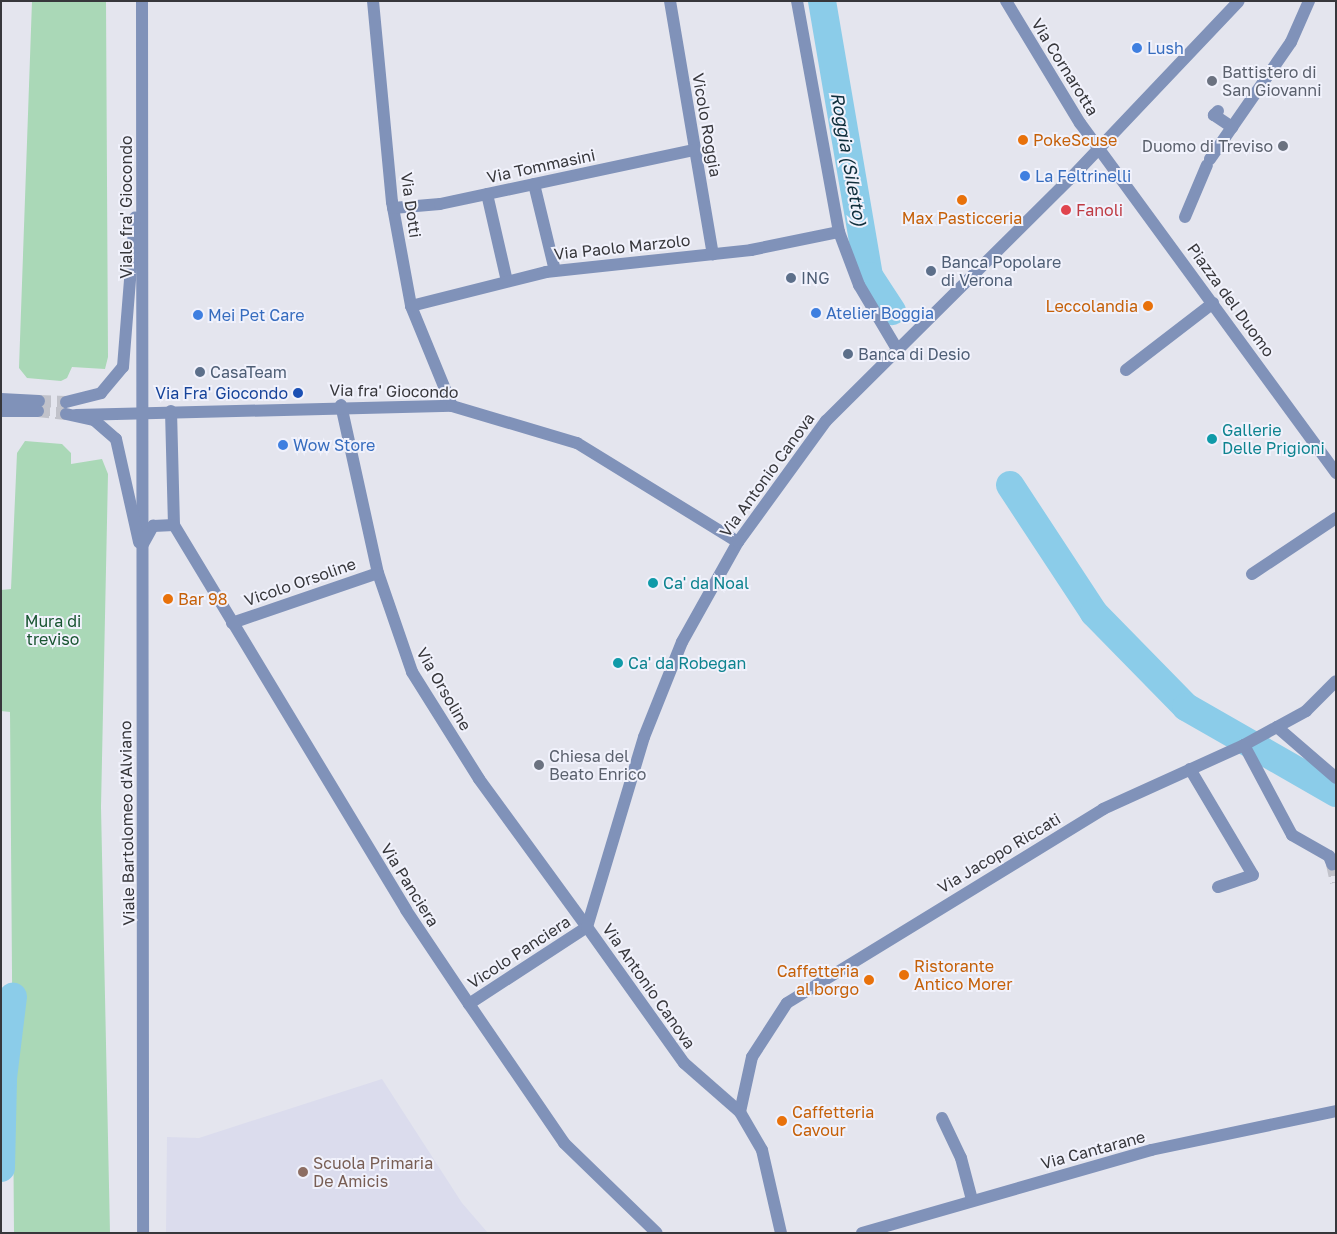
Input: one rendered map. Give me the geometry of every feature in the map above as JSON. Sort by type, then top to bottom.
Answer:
[{"type":"street","name":"Viale fra' Giocondo","points":[[142,1],[143,412]]},
{"type":"street","name":"Via Dotti","points":[[373,1],[393,208],[411,306],[452,406]]},
{"type":"street","name":"Vicolo Roggia","points":[[670,1],[713,254]]},
{"type":"street","points":[[797,1],[839,232],[859,285],[897,350]]},
{"type":"street","name":"Via Cornarotta","points":[[1006,1],[1100,147]]},
{"type":"street","points":[[1185,217],[1208,162],[1291,42],[1309,1]]},
{"type":"street","name":"Via Antonio Canova","points":[[781,1233],[762,1150],[740,1112],[684,1063],[587,927],[644,737],[682,642],[738,542],[826,421],[1100,147],[1232,4]]},
{"type":"street","points":[[1218,111],[1214,115],[1232,127]]},
{"type":"street","name":"Piazza del Duomo","points":[[1100,147],[1336,473]]},
{"type":"street","name":"Via Tommasini","points":[[393,208],[487,194],[694,150]]},
{"type":"street","points":[[70,410],[102,393],[123,367],[128,265],[141,177]]},
{"type":"street","points":[[534,184],[555,271]]},
{"type":"street","points":[[487,194],[507,281]]},
{"type":"street","name":"Via Paolo Marzolo","points":[[411,306],[507,281],[555,271],[713,254],[839,232]]},
{"type":"street","points":[[1126,370],[1213,303]]},
{"type":"street","points":[[1,399],[39,406],[1,411]]},
{"type":"street","name":"Via fra' Giocondo","points":[[70,410],[143,412],[340,405],[452,406],[577,443],[738,542]]},
{"type":"street","name":"Via Orsoline","points":[[340,405],[378,573],[412,672],[479,779],[587,927]]},
{"type":"street","points":[[70,410],[108,430],[121,447],[128,505],[141,549]]},
{"type":"street","points":[[141,549],[153,526],[174,525],[171,411]]},
{"type":"street","name":"Viale Bartolomeo d'Alviano","points":[[143,412],[141,549],[143,1233]]},
{"type":"street","points":[[1252,574],[1336,518]]},
{"type":"street","name":"Via Panciera","points":[[174,525],[406,910],[469,1004],[564,1143],[657,1233]]},
{"type":"street","name":"Vicolo Orsoline","points":[[232,622],[378,573]]},
{"type":"street","name":"Via Jacopo Riccati","points":[[740,1112],[752,1057],[787,1003],[1103,809],[1244,745],[1306,711],[1336,681]]},
{"type":"street","points":[[1278,727],[1336,778]]},
{"type":"street","points":[[1244,745],[1292,835],[1329,856],[1332,864]]},
{"type":"street","points":[[1190,769],[1254,875],[1218,887]]},
{"type":"street","name":"Vicolo Panciera","points":[[469,1004],[587,927]]},
{"type":"street","name":"Via Cantarane","points":[[862,1233],[1151,1150],[1336,1111]]},
{"type":"street","points":[[942,1118],[961,1158],[972,1200]]},
{"type":"shaded area","name":"Scuola Primaria De Amicis","points":[[382,1079],[462,1203],[488,1233],[166,1233],[167,1137],[199,1138]]},
{"type":"green space","points":[[32,1],[106,1],[108,357],[105,369],[72,367],[67,378],[61,381],[27,378],[19,368]]},
{"type":"green space","name":"Mura di treviso","points":[[25,441],[62,444],[71,453],[71,464],[102,459],[108,474],[101,807],[110,1233],[14,1233],[10,712],[1,711],[1,590],[11,589],[17,453]]},
{"type":"water","points":[[7,991],[6,1037],[1,1083],[1,1006]]},
{"type":"waterway","name":"Roggia (Siletto)","points":[[822,1],[869,276],[892,311]]},
{"type":"waterway","points":[[1010,485],[1094,613],[1186,707],[1336,793]]},
{"type":"waterway","points":[[1,1168],[3,1078],[13,997]]},
{"type":"tunnel","points":[[39,401],[66,402]]},
{"type":"tunnel","points":[[38,411],[66,414]]},
{"type":"tunnel","points":[[1332,864],[1336,883]]},
{"type":"place","name":"Lush","points":[[1137,48]]},
{"type":"place","name":"Battistero di San Giovanni","points":[[1212,81]]},
{"type":"place","name":"PokeScuse","points":[[1023,140]]},
{"type":"place","name":"Duomo di Treviso","points":[[1283,146]]},
{"type":"place","name":"La Feltrinelli","points":[[1025,176]]},
{"type":"place","name":"Max Pasticceria","points":[[962,200]]},
{"type":"place","name":"Fanoli","points":[[1066,210]]},
{"type":"place","name":"Banca Popolare di Verona","points":[[931,271]]},
{"type":"place","name":"ING","points":[[791,278]]},
{"type":"place","name":"Leccolandia","points":[[1148,306]]},
{"type":"place","name":"Atelier Boggia","points":[[816,313]]},
{"type":"place","name":"Mei Pet Care","points":[[198,315]]},
{"type":"place","name":"Banca di Desio","points":[[848,354]]},
{"type":"place","name":"CasaTeam","points":[[200,372]]},
{"type":"place","name":"Via Fra' Giocondo","points":[[298,393]]},
{"type":"place","name":"Gallerie Delle Prigioni","points":[[1212,439]]},
{"type":"place","name":"Wow Store","points":[[283,445]]},
{"type":"place","name":"Ca' da Noal","points":[[653,583]]},
{"type":"place","name":"Bar 98","points":[[168,599]]},
{"type":"place","name":"Ca' da Robegan","points":[[618,663]]},
{"type":"place","name":"Chiesa del Beato Enrico","points":[[539,765]]},
{"type":"place","name":"Ristorante Antico Morer","points":[[904,975]]},
{"type":"place","name":"Caffetteria al borgo","points":[[869,980]]},
{"type":"place","name":"Caffetteria Cavour","points":[[782,1121]]},
{"type":"place","name":"Scuola Primaria De Amicis","points":[[303,1172]]}]
